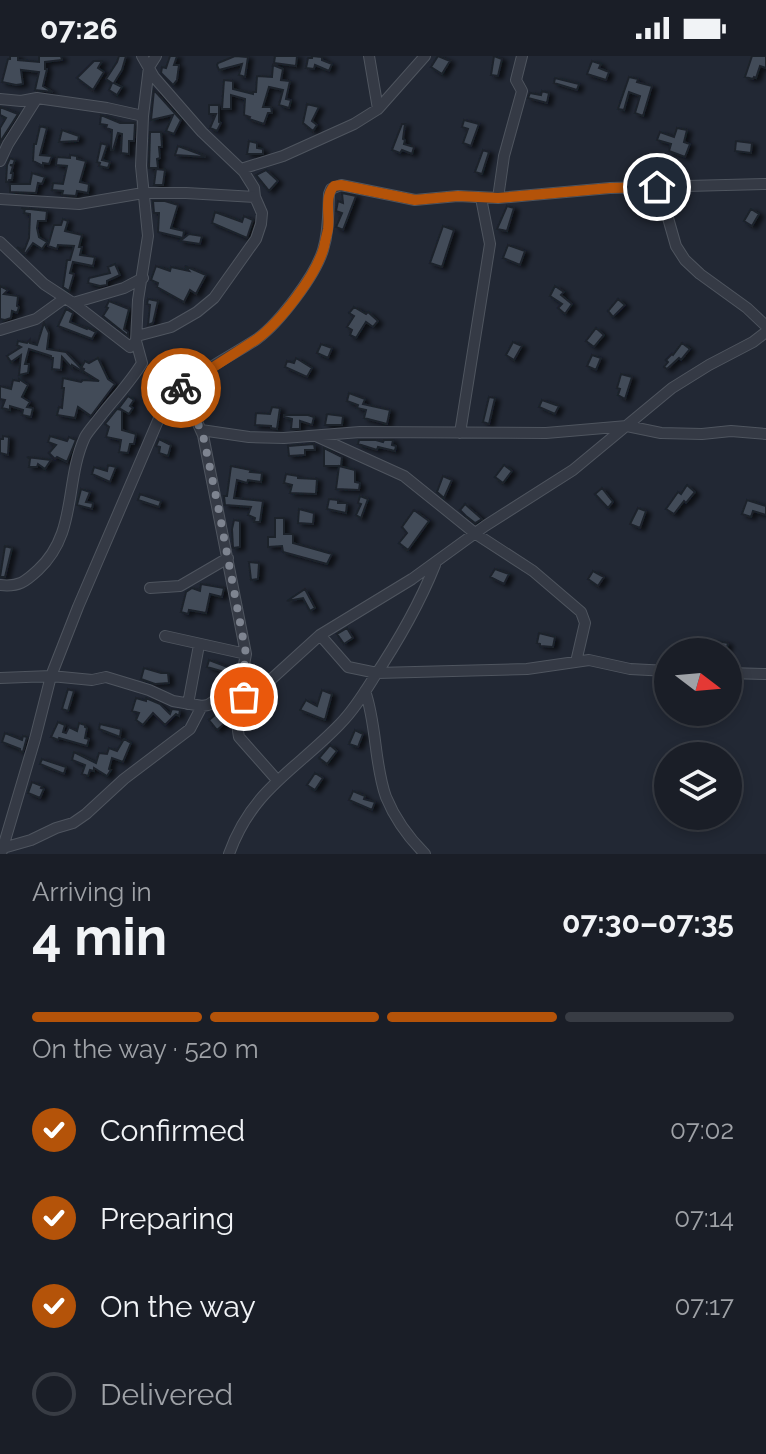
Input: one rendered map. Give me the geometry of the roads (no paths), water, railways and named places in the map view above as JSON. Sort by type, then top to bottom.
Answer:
[{"type":"street","points":[[0,242],[44,284],[130,347],[136,338],[171,327],[214,298],[258,235],[262,213],[251,181],[202,132],[154,77],[142,56]]},
{"type":"street","points":[[0,585],[12,586],[24,582],[45,563],[60,541],[87,434],[142,363],[136,338],[138,300],[148,236],[143,193],[143,116],[149,67],[156,56]]},
{"type":"street","points":[[369,56],[378,109]]},
{"type":"street","points":[[241,169],[283,156],[354,124],[378,109],[425,56]]},
{"type":"street","points":[[498,198],[504,156],[522,91],[516,80],[522,56]]},
{"type":"street","points":[[0,99],[21,101],[37,98],[143,116]]},
{"type":"street","points":[[0,161],[37,98]]},
{"type":"street","points":[[277,780],[239,737],[240,696],[246,654],[201,430],[179,390],[268,331],[304,286],[322,253],[328,229],[331,189],[341,185],[415,200],[458,196],[498,198],[610,188],[766,184]]},
{"type":"street","points":[[0,678],[51,676],[92,680],[106,677],[173,701],[202,706],[223,695],[249,696],[261,690],[320,635],[378,601],[485,526],[573,470],[672,388],[753,342],[766,329],[747,308],[685,260],[676,246],[657,187]]},
{"type":"street","points":[[0,199],[79,204],[143,193],[255,197]]},
{"type":"street","points":[[460,433],[490,244],[481,198]]},
{"type":"street","points":[[0,330],[36,319],[69,301],[124,288],[143,278]]},
{"type":"street","points":[[2,851],[51,676],[172,388],[180,378]]},
{"type":"street","points":[[201,430],[284,438],[360,432],[546,433],[627,426],[661,433],[731,431],[766,434]]},
{"type":"street","points":[[315,435],[404,476],[476,534],[533,571],[581,612],[585,623],[576,662]]},
{"type":"street","points":[[150,588],[180,586],[228,558]]},
{"type":"street","points":[[229,854],[235,834],[277,780],[340,725],[365,691],[412,612],[435,563]]},
{"type":"street","points":[[320,635],[348,667],[377,673],[527,669],[589,660],[630,669],[654,670]]},
{"type":"street","points":[[165,636],[246,654]]},
{"type":"street","points":[[188,704],[199,645]]},
{"type":"street","points":[[742,673],[766,674]]},
{"type":"street","points":[[365,691],[385,794],[403,828],[425,854]]},
{"type":"street","points":[[2,851],[73,823],[86,814],[124,779],[190,729],[202,706]]}]
